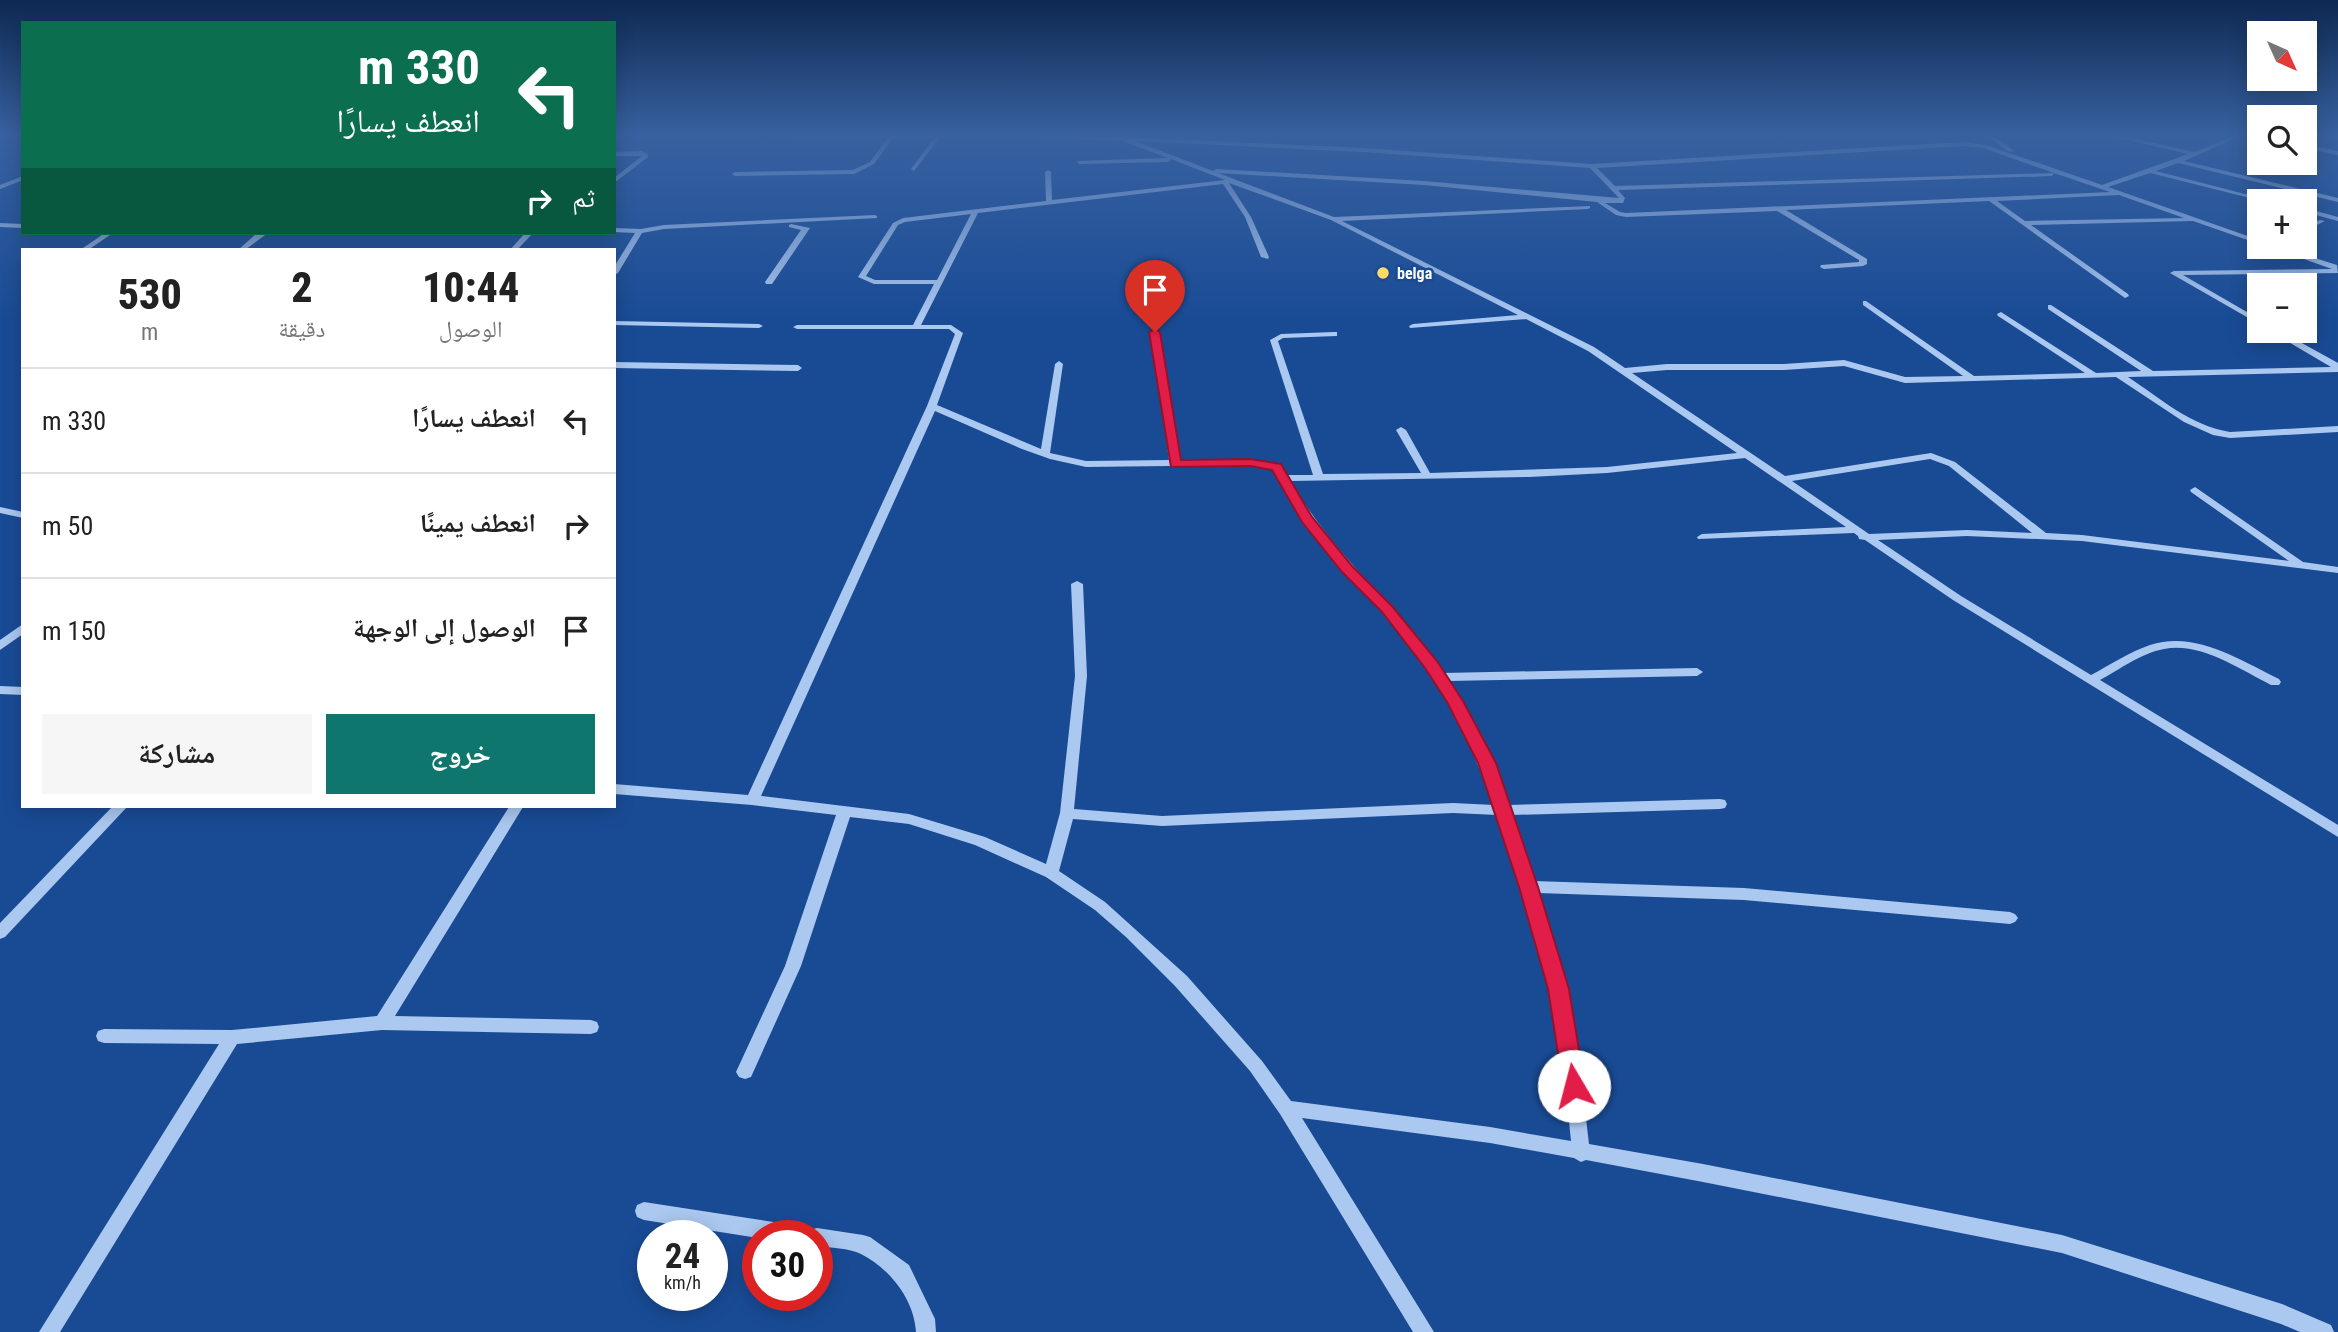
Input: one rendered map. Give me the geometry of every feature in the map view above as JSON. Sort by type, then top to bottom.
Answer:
[{"type":"street","points":[[939,282],[874,282],[862,277],[898,222],[1085,197]]},
{"type":"street","points":[[1237,197],[1265,257]]},
{"type":"street","points":[[1272,197],[1333,219],[1591,349],[1852,530],[1956,598],[2338,832]]},
{"type":"street","points":[[1545,197],[1604,204],[1626,215],[2040,197]]},
{"type":"street","points":[[1333,219],[1604,204],[1622,201],[1620,197]]},
{"type":"street","points":[[2134,197],[2247,237]]},
{"type":"street","points":[[1990,199],[2124,296]]},
{"type":"street","points":[[1779,209],[1863,260],[1863,264],[1824,267]]},
{"type":"street","points":[[916,327],[976,211]]},
{"type":"street","points":[[2317,213],[2338,219]]},
{"type":"street","points":[[616,270],[640,231],[664,227],[875,216]]},
{"type":"street","points":[[2026,223],[2201,220]]},
{"type":"street","points":[[2317,223],[2322,221]]},
{"type":"street","points":[[2,226],[21,226]]},
{"type":"street","points":[[616,230],[804,227],[769,282]]},
{"type":"street","points":[[86,248],[106,235]]},
{"type":"street","points":[[243,248],[260,235]]},
{"type":"street","points":[[515,248],[527,235]]},
{"type":"street","points":[[2307,259],[2338,270]]},
{"type":"street","points":[[2247,316],[2174,273],[2338,270]]},
{"type":"street","points":[[1866,303],[1972,378]]},
{"type":"street","points":[[2051,307],[2151,374]]},
{"type":"street","points":[[2001,314],[2094,375]]},
{"type":"street","points":[[1413,326],[1528,317]]},
{"type":"street","points":[[616,323],[759,326]]},
{"type":"street","points":[[752,800],[932,406],[959,333],[951,327],[797,327]]},
{"type":"street","points":[[1155,332],[1175,464]]},
{"type":"street","points":[[1319,478],[1274,340],[1281,336],[1334,334]]},
{"type":"street","points":[[2295,343],[2338,368]]},
{"type":"street","points":[[1624,371],[1667,367],[1784,367],[1844,363],[1898,379],[2338,368]]},
{"type":"street","points":[[1045,454],[1059,364]]},
{"type":"street","points":[[616,365],[798,368]]},
{"type":"street","points":[[2119,375],[2216,433],[2230,435],[2338,429]]},
{"type":"street","points":[[932,406],[1045,454],[1086,464],[1265,464],[1277,467],[1307,519],[1347,569],[1387,609],[1439,677],[1487,763],[1529,887],[1558,989],[1581,1154]]},
{"type":"street","points":[[1401,430],[1428,477]]},
{"type":"street","points":[[1284,478],[1428,477],[1607,470],[1745,455]]},
{"type":"street","points":[[1780,480],[1931,457],[1952,464],[2042,535]]},
{"type":"street","points":[[2195,490],[2302,564]]},
{"type":"street","points":[[0,510],[17,514]]},
{"type":"street","points":[[1702,537],[1852,530]]},
{"type":"street","points":[[1863,537],[1967,533],[2042,535],[2125,542],[2338,570]]},
{"type":"street","points":[[1051,873],[1067,813],[1082,676],[1077,584]]},
{"type":"street","points":[[0,646],[21,630]]},
{"type":"street","points":[[2090,680],[2161,645],[2184,644],[2232,661],[2275,682]]},
{"type":"street","points":[[1439,677],[1697,672]]},
{"type":"street","points":[[0,690],[21,691]]},
{"type":"street","points":[[616,789],[752,800],[909,819],[939,827],[1011,854],[1051,873],[1100,906],[1181,981],[1256,1066],[1286,1108],[1424,1332]]},
{"type":"street","points":[[1067,813],[1162,821],[1453,808],[1503,810],[1720,804]]},
{"type":"street","points":[[0,933],[119,808]]},
{"type":"street","points":[[382,1023],[515,808]]},
{"type":"street","points":[[745,1072],[793,966],[845,810]]},
{"type":"street","points":[[1529,887],[1744,894],[2010,918]]},
{"type":"street","points":[[104,1036],[232,1037],[382,1023],[591,1027]]},
{"type":"street","points":[[49,1332],[232,1037]]},
{"type":"street","points":[[1286,1108],[1450,1129],[1581,1154],[1703,1173],[2062,1244],[2282,1314],[2324,1332]]},
{"type":"street","points":[[644,1210],[742,1226]]},
{"type":"street","points":[[833,1239],[863,1244],[902,1272],[925,1319],[926,1332]]},
{"type":"place","name":"belga","points":[[1383,273]]},
{"type":"route","points":[[1155,332],[1175,464],[1250,463],[1277,467],[1307,519],[1347,569],[1387,609],[1455,701],[1487,763],[1529,887],[1558,989],[1574,1086]]}]
